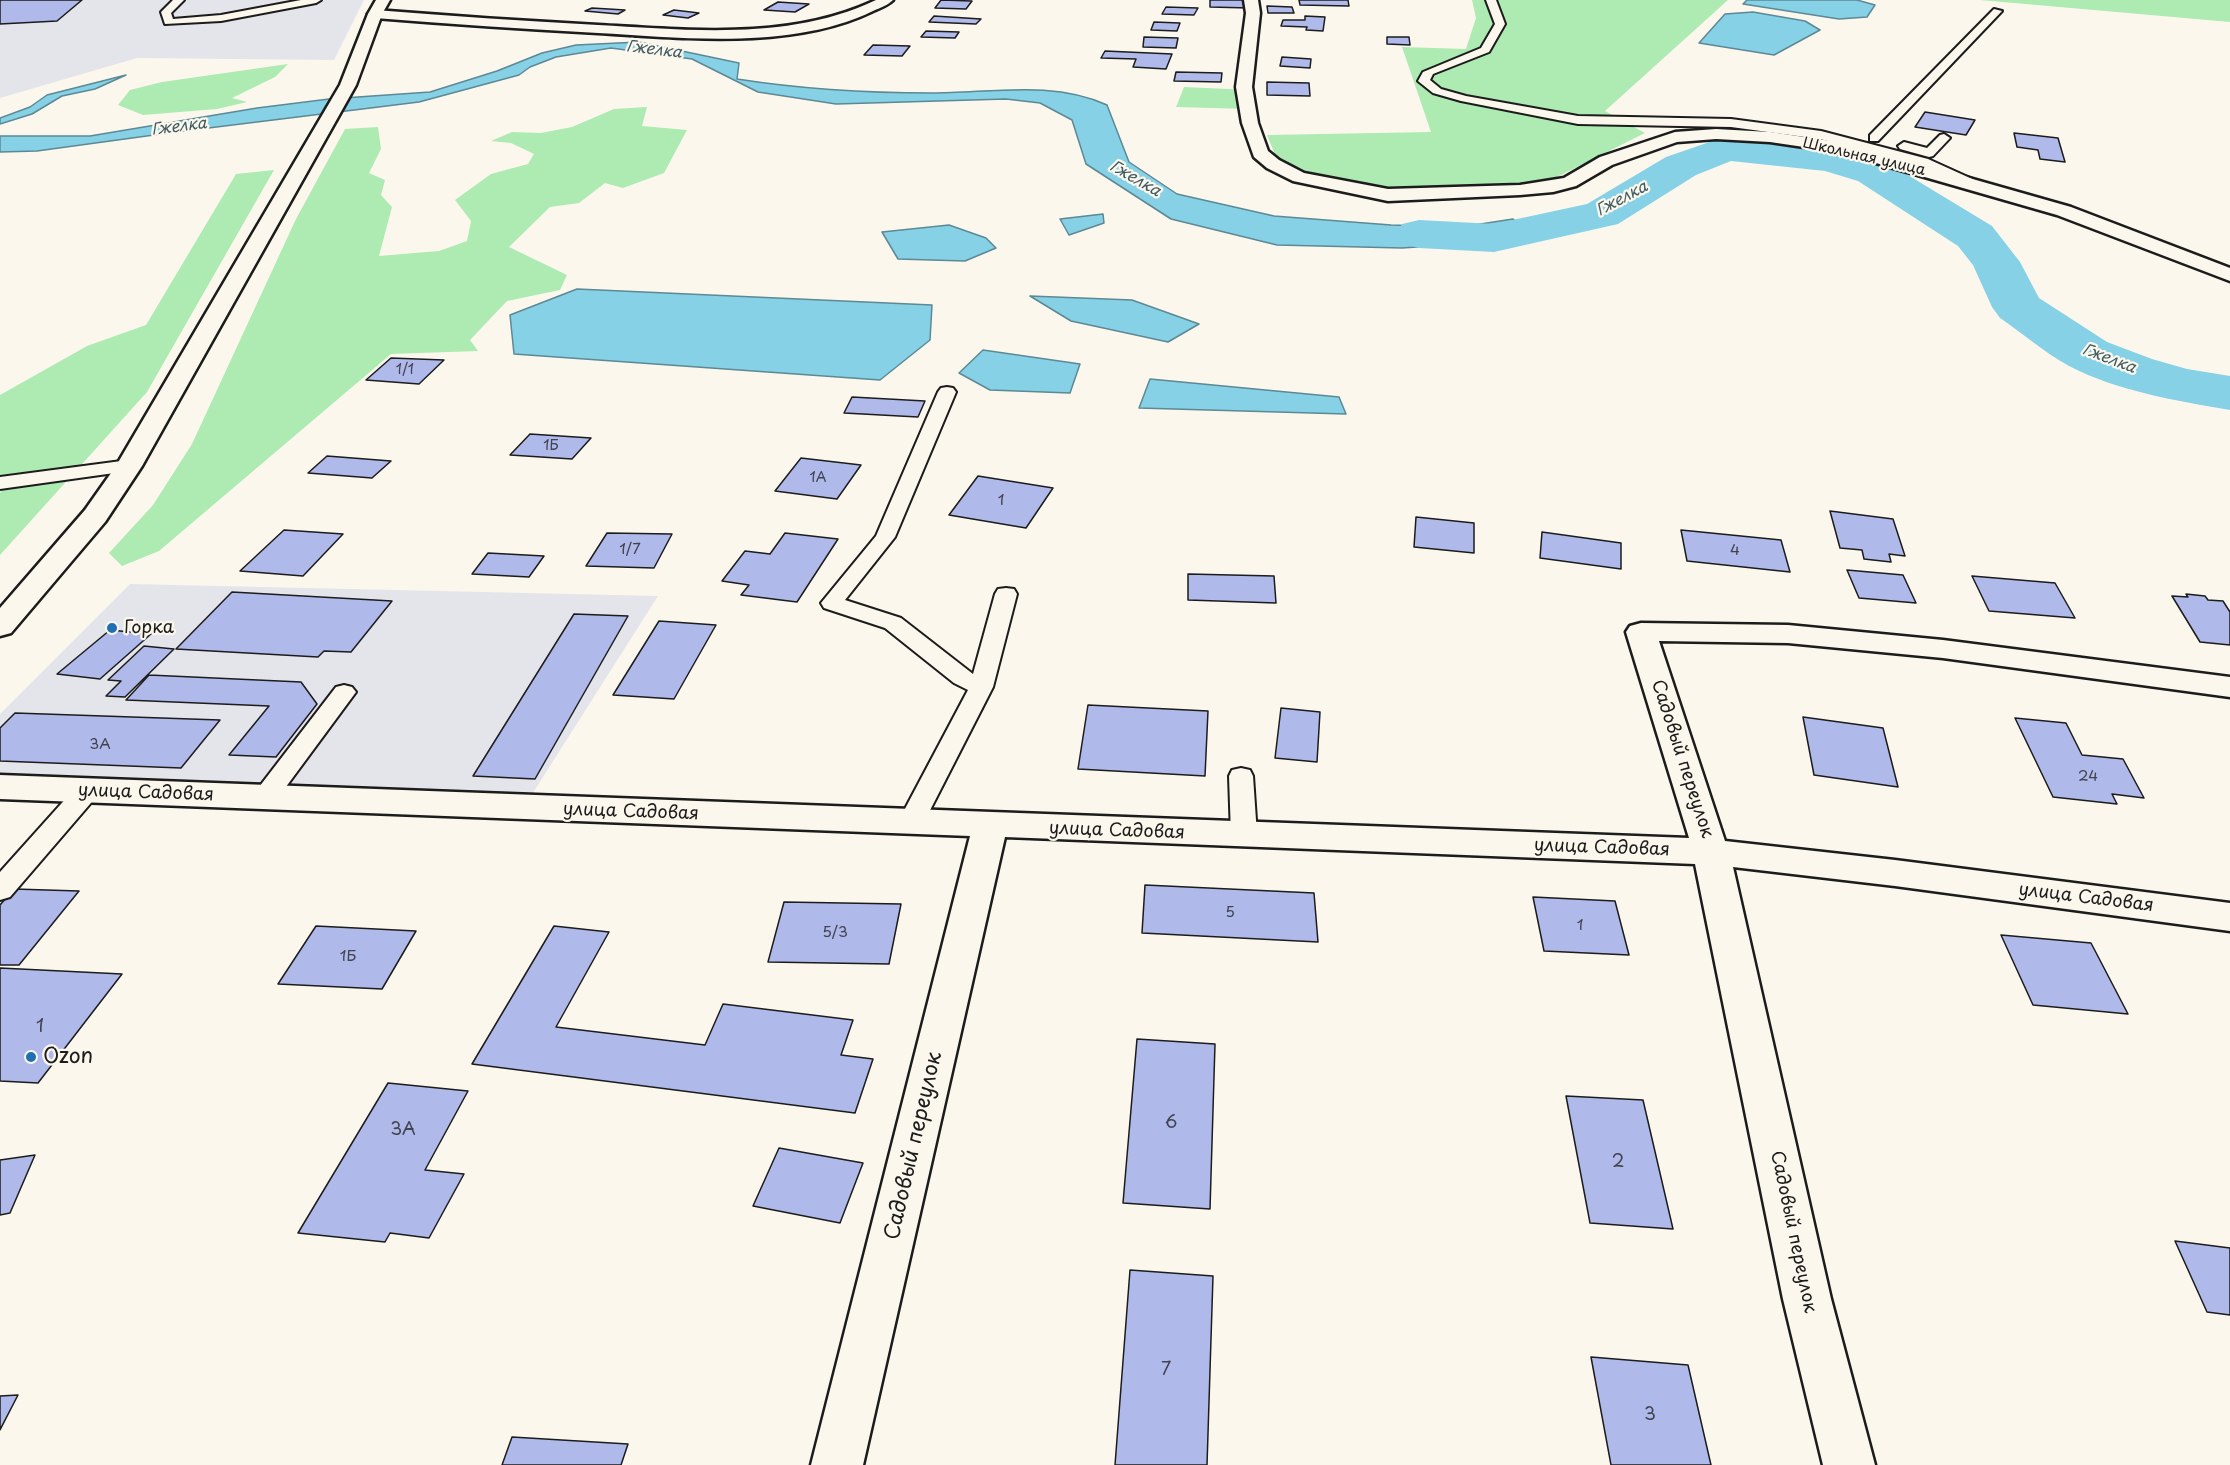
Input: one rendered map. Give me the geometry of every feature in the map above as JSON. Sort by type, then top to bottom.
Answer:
[{"type":"street","points":[[0,627],[95,516],[129,466],[348,86],[375,14],[383,0]]},
{"type":"street","points":[[375,14],[707,34],[767,33],[828,22],[871,9],[886,0]]},
{"type":"street","name":"Школьная улица","points":[[1251,0],[1253,13],[1244,87],[1250,123],[1260,153],[1273,164],[1299,177],[1388,195],[1434,195],[1553,187],[1570,182],[1606,161],[1675,137],[1716,134],[1770,137],[1830,146],[2064,211],[2230,275]]},
{"type":"street","points":[[473,21],[491,13],[492,6]]},
{"type":"street","name":"Садовый переулок","points":[[1849,1465],[1807,1299],[1711,852],[1641,632],[1800,635],[1943,649],[2230,687]]},
{"type":"street","name":"улица Садовая","points":[[0,787],[1711,852],[1895,873],[2230,917]]},
{"type":"street","name":"Садовый переулок","points":[[837,1465],[990,826]]},
{"type":"lane","points":[[178,0],[166,12],[169,22],[221,18],[316,0]]},
{"type":"lane","points":[[1491,0],[1500,24],[1485,50],[1428,72],[1424,81],[1437,91],[1539,115],[1578,120],[1731,123],[1821,135],[1924,162],[1993,191]]},
{"type":"lane","points":[[1874,138],[1997,11]]},
{"type":"lane","points":[[1643,121],[1741,119],[1856,133],[1929,153],[1944,138]]},
{"type":"lane","points":[[946,392],[885,537],[832,603],[893,623],[962,678],[981,687]]},
{"type":"lane","points":[[0,483],[129,466]]},
{"type":"lane","points":[[911,822],[981,687],[1006,594]]},
{"type":"lane","points":[[265,797],[344,692]]},
{"type":"lane","points":[[1241,776],[1244,835]]},
{"type":"lane","points":[[0,891],[87,791]]},
{"type":"shaded area","points":[[0,0],[364,0],[334,60],[137,58],[0,98]]},
{"type":"shaded area","points":[[130,584],[658,596],[529,799],[0,774],[0,714]]},
{"type":"green space","points":[[1472,0],[1728,0],[1605,111],[1645,133],[1549,181],[1435,193],[1357,190],[1278,162],[1267,135],[1431,132],[1402,47],[1466,49],[1476,18]]},
{"type":"green space","points":[[1980,0],[2230,0],[2230,22]]},
{"type":"green space","points":[[288,64],[275,77],[232,98],[247,102],[217,109],[143,115],[118,105],[130,90],[162,82]]},
{"type":"green space","points":[[1184,87],[1250,90],[1249,109],[1176,107]]},
{"type":"green space","points":[[647,107],[642,126],[687,130],[664,173],[623,188],[605,183],[579,203],[550,207],[509,247],[567,275],[560,290],[507,301],[470,340],[478,351],[391,354],[159,551],[122,566],[109,553],[153,505],[192,444],[296,219],[345,129],[378,127],[381,149],[369,173],[385,180],[381,195],[392,207],[379,256],[439,251],[467,241],[471,221],[455,200],[491,174],[528,164],[534,154],[511,143],[491,141],[512,132],[541,133],[572,127],[614,109]]},
{"type":"green space","points":[[274,170],[147,392],[0,555],[0,493],[3,489],[0,488],[0,395],[87,346],[146,325],[236,174]]},
{"type":"water","points":[[1747,0],[1857,0],[1875,5],[1867,17],[1839,19],[1743,4]]},
{"type":"water","points":[[1753,12],[1805,21],[1820,30],[1774,55],[1699,43],[1725,14]]},
{"type":"water","points":[[639,42],[739,63],[737,79],[785,85],[834,90],[932,93],[1043,90],[1086,97],[1107,105],[1129,162],[1177,194],[1274,216],[1391,225],[1461,227],[1513,219],[1536,239],[1402,248],[1277,245],[1171,219],[1086,164],[1072,120],[1040,103],[1006,99],[836,104],[758,92],[692,59],[611,48],[556,57],[530,67],[519,75],[419,102],[37,151],[0,152],[0,136],[90,136],[257,108],[329,99],[430,92],[497,71],[542,53],[576,45]]},
{"type":"water","points":[[126,75],[95,89],[62,96],[32,114],[0,124],[0,118],[30,107],[47,95]]},
{"type":"water","points":[[1103,214],[1104,223],[1069,235],[1060,219]]},
{"type":"water","points":[[949,225],[986,238],[996,248],[965,261],[898,259],[882,232]]},
{"type":"water","points":[[577,289],[932,305],[930,340],[880,380],[514,354],[510,315]]},
{"type":"water","points":[[1030,296],[1132,300],[1199,324],[1168,342],[1071,321]]},
{"type":"water","points":[[983,350],[1080,364],[1070,393],[990,390],[959,373]]},
{"type":"water","points":[[1150,379],[1339,397],[1346,414],[1139,408]]},
{"type":"building","points":[[0,0],[82,0],[57,21],[0,24]]},
{"type":"building","points":[[941,0],[972,1],[966,9],[935,8]]},
{"type":"building","points":[[1210,0],[1248,0],[1249,8],[1210,7]]},
{"type":"building","points":[[1299,0],[1348,0],[1349,6],[1300,5]]},
{"type":"building","points":[[778,2],[809,4],[795,12],[764,10]]},
{"type":"building","points":[[1267,6],[1292,7],[1294,13],[1268,13]]},
{"type":"building","points":[[1166,7],[1198,8],[1194,15],[1162,14]]},
{"type":"building","points":[[592,8],[625,10],[618,14],[585,11]]},
{"type":"building","points":[[674,10],[699,13],[688,18],[663,15]]},
{"type":"building","points":[[934,16],[981,19],[976,24],[929,22]]},
{"type":"building","points":[[1305,16],[1325,17],[1323,31],[1306,30],[1307,27],[1281,26],[1283,20],[1305,20]]},
{"type":"building","points":[[1154,22],[1180,23],[1177,31],[1151,30]]},
{"type":"building","points":[[926,31],[959,32],[955,38],[921,37]]},
{"type":"building","points":[[1144,37],[1178,38],[1176,48],[1143,47]]},
{"type":"building","points":[[1387,37],[1409,37],[1410,45],[1387,44]]},
{"type":"building","points":[[873,45],[910,46],[902,56],[864,55]]},
{"type":"building","points":[[1105,51],[1172,54],[1166,69],[1133,67],[1136,59],[1101,58]]},
{"type":"building","points":[[1282,57],[1311,59],[1310,68],[1280,66]]},
{"type":"building","points":[[1176,72],[1222,73],[1221,82],[1174,81]]},
{"type":"building","points":[[1267,82],[1309,83],[1310,96],[1267,95]]},
{"type":"building","points":[[1925,112],[1975,120],[1966,135],[1915,127]]},
{"type":"building","points":[[2014,133],[2058,138],[2065,162],[2040,159],[2038,150],[2017,147]]},
{"type":"building","points":[[391,358],[444,360],[419,384],[366,380]]},
{"type":"building","points":[[852,397],[925,401],[918,417],[844,413]]},
{"type":"building","points":[[530,434],[591,438],[572,459],[510,455]]},
{"type":"building","points":[[327,456],[391,461],[372,478],[308,473]]},
{"type":"building","points":[[801,458],[861,465],[837,499],[775,491]]},
{"type":"building","points":[[978,476],[1053,488],[1026,528],[949,515]]},
{"type":"building","points":[[1830,511],[1893,519],[1905,556],[1889,554],[1891,562],[1864,559],[1862,550],[1840,548]]},
{"type":"building","points":[[1416,517],[1474,523],[1474,553],[1414,547]]},
{"type":"building","points":[[284,530],[343,534],[303,576],[240,571]]},
{"type":"building","points":[[1681,530],[1781,540],[1790,572],[1687,561]]},
{"type":"building","points":[[1542,532],[1621,543],[1621,569],[1540,558]]},
{"type":"building","points":[[607,533],[672,534],[654,568],[586,566]]},
{"type":"building","points":[[785,533],[838,539],[797,602],[741,595],[749,585],[722,581],[745,551],[770,554]]},
{"type":"building","points":[[488,553],[544,556],[529,577],[472,574]]},
{"type":"building","points":[[1847,570],[1903,575],[1916,603],[1859,598]]},
{"type":"building","points":[[1188,574],[1274,576],[1276,603],[1188,600]]},
{"type":"building","points":[[1972,576],[2055,583],[2075,618],[1989,611]]},
{"type":"building","points":[[232,592],[392,601],[351,652],[324,651],[318,657],[176,649]]},
{"type":"building","points":[[2186,594],[2205,596],[2208,600],[2223,601],[2230,612],[2230,645],[2200,642],[2172,596],[2188,597]]},
{"type":"building","points":[[574,614],[628,616],[535,779],[473,776]]},
{"type":"building","points":[[659,621],[716,625],[674,699],[613,695]]},
{"type":"building","points":[[110,630],[151,634],[100,679],[57,674]]},
{"type":"building","points":[[144,646],[174,649],[125,697],[106,696],[121,681],[108,680]]},
{"type":"building","points":[[149,675],[301,682],[317,704],[276,757],[229,755],[269,706],[126,700]]},
{"type":"building","points":[[1088,705],[1208,711],[1205,776],[1078,769]]},
{"type":"building","points":[[1281,708],[1320,712],[1317,762],[1275,758]]},
{"type":"building","points":[[15,713],[220,720],[181,768],[0,761],[0,728]]},
{"type":"building","points":[[1803,717],[1883,728],[1898,787],[1814,775]]},
{"type":"building","points":[[2015,718],[2066,723],[2082,755],[2123,759],[2144,798],[2112,794],[2117,804],[2053,797]]},
{"type":"building","points":[[1145,885],[1314,893],[1318,942],[1142,933]]},
{"type":"building","points":[[14,889],[79,891],[19,965],[0,965],[0,905]]},
{"type":"building","points":[[1533,897],[1615,901],[1629,955],[1544,951]]},
{"type":"building","points":[[784,902],[901,904],[889,964],[768,962]]},
{"type":"building","points":[[316,926],[416,931],[382,989],[278,984]]},
{"type":"building","points":[[554,926],[609,932],[556,1027],[705,1045],[723,1004],[853,1020],[841,1055],[873,1059],[855,1113],[472,1064]]},
{"type":"building","points":[[2001,935],[2091,943],[2128,1014],[2033,1005]]},
{"type":"building","points":[[0,968],[122,974],[38,1083],[0,1081]]},
{"type":"building","points":[[1137,1039],[1215,1044],[1210,1209],[1123,1203]]},
{"type":"building","points":[[388,1083],[468,1091],[425,1170],[464,1174],[429,1238],[390,1233],[385,1242],[298,1233]]},
{"type":"building","points":[[1566,1096],[1643,1100],[1673,1229],[1590,1223]]},
{"type":"building","points":[[779,1148],[863,1163],[840,1223],[753,1206]]},
{"type":"building","points":[[35,1155],[10,1213],[0,1215],[0,1160]]},
{"type":"building","points":[[2175,1241],[2230,1248],[2230,1315],[2207,1312]]},
{"type":"building","points":[[1130,1270],[1213,1276],[1207,1465],[1115,1465]]},
{"type":"building","points":[[1591,1357],[1688,1365],[1711,1465],[1611,1465]]},
{"type":"building","points":[[18,1395],[0,1430],[0,1396]]},
{"type":"building","points":[[512,1437],[628,1444],[621,1465],[502,1465]]},
{"type":"waterway","name":"Гжелка","points":[[1419,234],[1494,238],[1602,214],[1681,166],[1727,148],[1829,159],[1873,172],[1975,236],[1996,262],[2018,307],[2088,354],[2132,371],[2183,385],[2230,393]]},
{"type":"place","name":"Горка","points":[[112,628]]},
{"type":"place","name":"Ozon","points":[[31,1057]]}]
